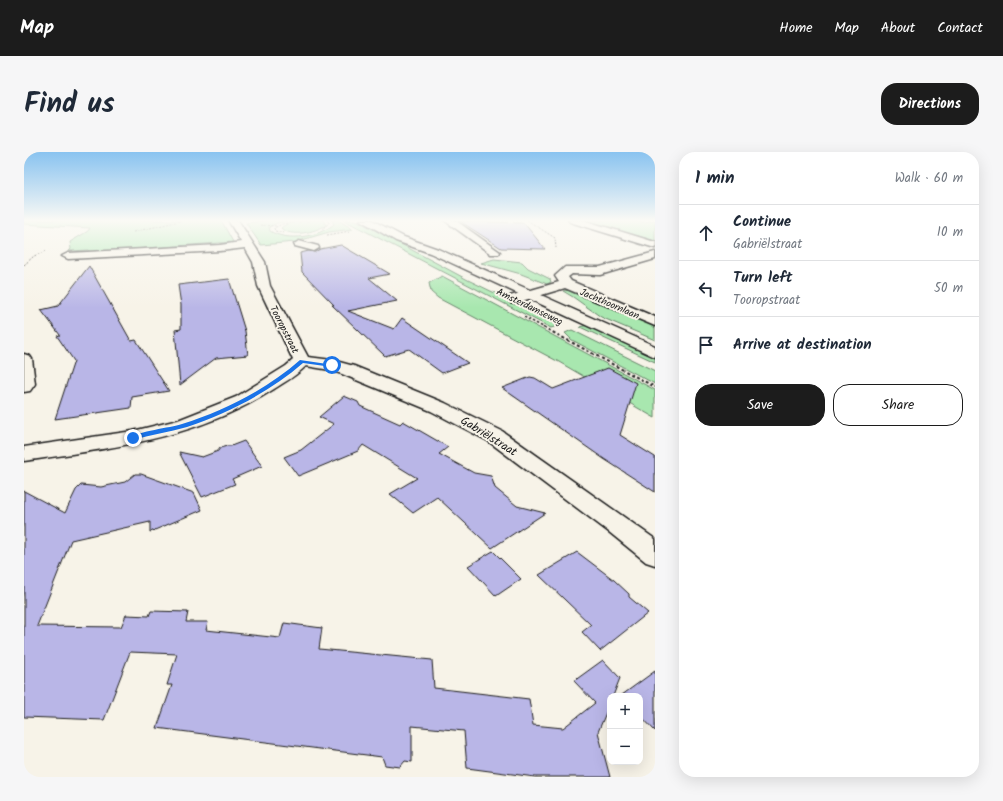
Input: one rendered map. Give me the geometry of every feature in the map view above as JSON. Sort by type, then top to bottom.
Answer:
[{"type":"street","points":[[68,256],[198,249]]},
{"type":"street","name":"Tooropstraat","points":[[24,454],[133,438],[184,426],[243,401],[302,362],[270,299],[263,281],[259,262],[251,249]]},
{"type":"street","name":"Amsterdamseweg","points":[[428,249],[655,368]]},
{"type":"street","points":[[491,249],[495,252]]},
{"type":"street","points":[[521,297],[566,284],[561,276],[569,270],[600,271],[655,255]]},
{"type":"street","name":"Jachthoornlaan","points":[[566,284],[655,322]]},
{"type":"street","name":"Amsterdamseweg","points":[[521,297],[655,352]]},
{"type":"street","points":[[24,359],[26,384],[24,387]]},
{"type":"street","name":"Gabriëlstraat","points":[[302,362],[332,365],[348,370],[433,404],[495,436],[618,525],[655,554]]},
{"type":"green space","points":[[71,249],[130,249],[89,252],[89,250],[69,251]]},
{"type":"green space","points":[[400,249],[410,249],[468,280],[561,325],[551,328]]},
{"type":"green space","points":[[494,259],[522,262],[528,268],[550,279],[551,282],[547,284],[521,274],[481,263]]},
{"type":"green space","points":[[442,276],[655,390],[655,418],[559,362],[438,298],[431,292],[429,283]]},
{"type":"green space","points":[[570,290],[578,292],[655,326],[655,340],[601,317],[563,291]]},
{"type":"green space","points":[[587,325],[655,356],[655,362],[580,327]]},
{"type":"green space","points":[[572,330],[655,371],[655,384],[572,340],[565,333]]},
{"type":"building","points":[[320,249],[348,249],[390,274],[369,278],[397,301],[348,311],[394,329],[402,318],[468,363],[442,373],[409,349],[385,356],[332,305],[334,305],[302,272],[300,253],[309,251],[315,252]]},
{"type":"building","points":[[89,266],[131,341],[136,340],[169,391],[132,397],[131,408],[55,419],[74,361],[57,336],[60,335],[41,310],[58,306]]},
{"type":"building","points":[[229,279],[245,331],[248,355],[216,358],[180,385],[175,330],[181,329],[181,305],[178,285]]},
{"type":"building","points":[[608,368],[636,383],[620,435],[655,457],[655,492],[604,459],[502,388],[530,377],[535,378],[553,389]]},
{"type":"building","points":[[344,396],[358,402],[360,406],[400,424],[403,421],[448,447],[439,454],[474,473],[491,476],[495,488],[517,506],[545,513],[492,548],[437,497],[413,513],[390,494],[417,478],[363,445],[358,451],[298,476],[284,457],[301,450],[334,424],[319,417]]},
{"type":"building","points":[[244,441],[262,466],[232,479],[235,484],[202,497],[179,452],[202,457],[218,451],[220,448]]},
{"type":"building","points":[[135,474],[141,474],[194,493],[202,510],[150,532],[150,522],[71,540],[37,626],[121,627],[126,615],[149,616],[151,611],[188,612],[186,622],[208,622],[206,630],[280,638],[284,623],[322,628],[319,649],[432,660],[434,688],[529,699],[533,725],[563,728],[595,703],[574,681],[603,660],[620,678],[614,693],[607,693],[607,710],[598,732],[610,777],[535,777],[467,768],[464,731],[412,726],[412,762],[405,761],[400,767],[385,765],[382,757],[157,728],[172,685],[167,685],[177,654],[130,652],[104,720],[24,717],[24,491],[65,513],[76,490],[81,485],[101,487],[125,482]]},
{"type":"building","points":[[493,551],[521,579],[496,596],[468,566]]},
{"type":"building","points":[[577,552],[614,580],[629,594],[629,597],[648,613],[600,651],[582,632],[591,625],[539,575]]},
{"type":"building","points":[[655,671],[655,731],[643,718],[643,693],[625,693]]},
{"type":"route","points":[[133,438],[184,426],[243,401],[302,362],[332,365]]}]
